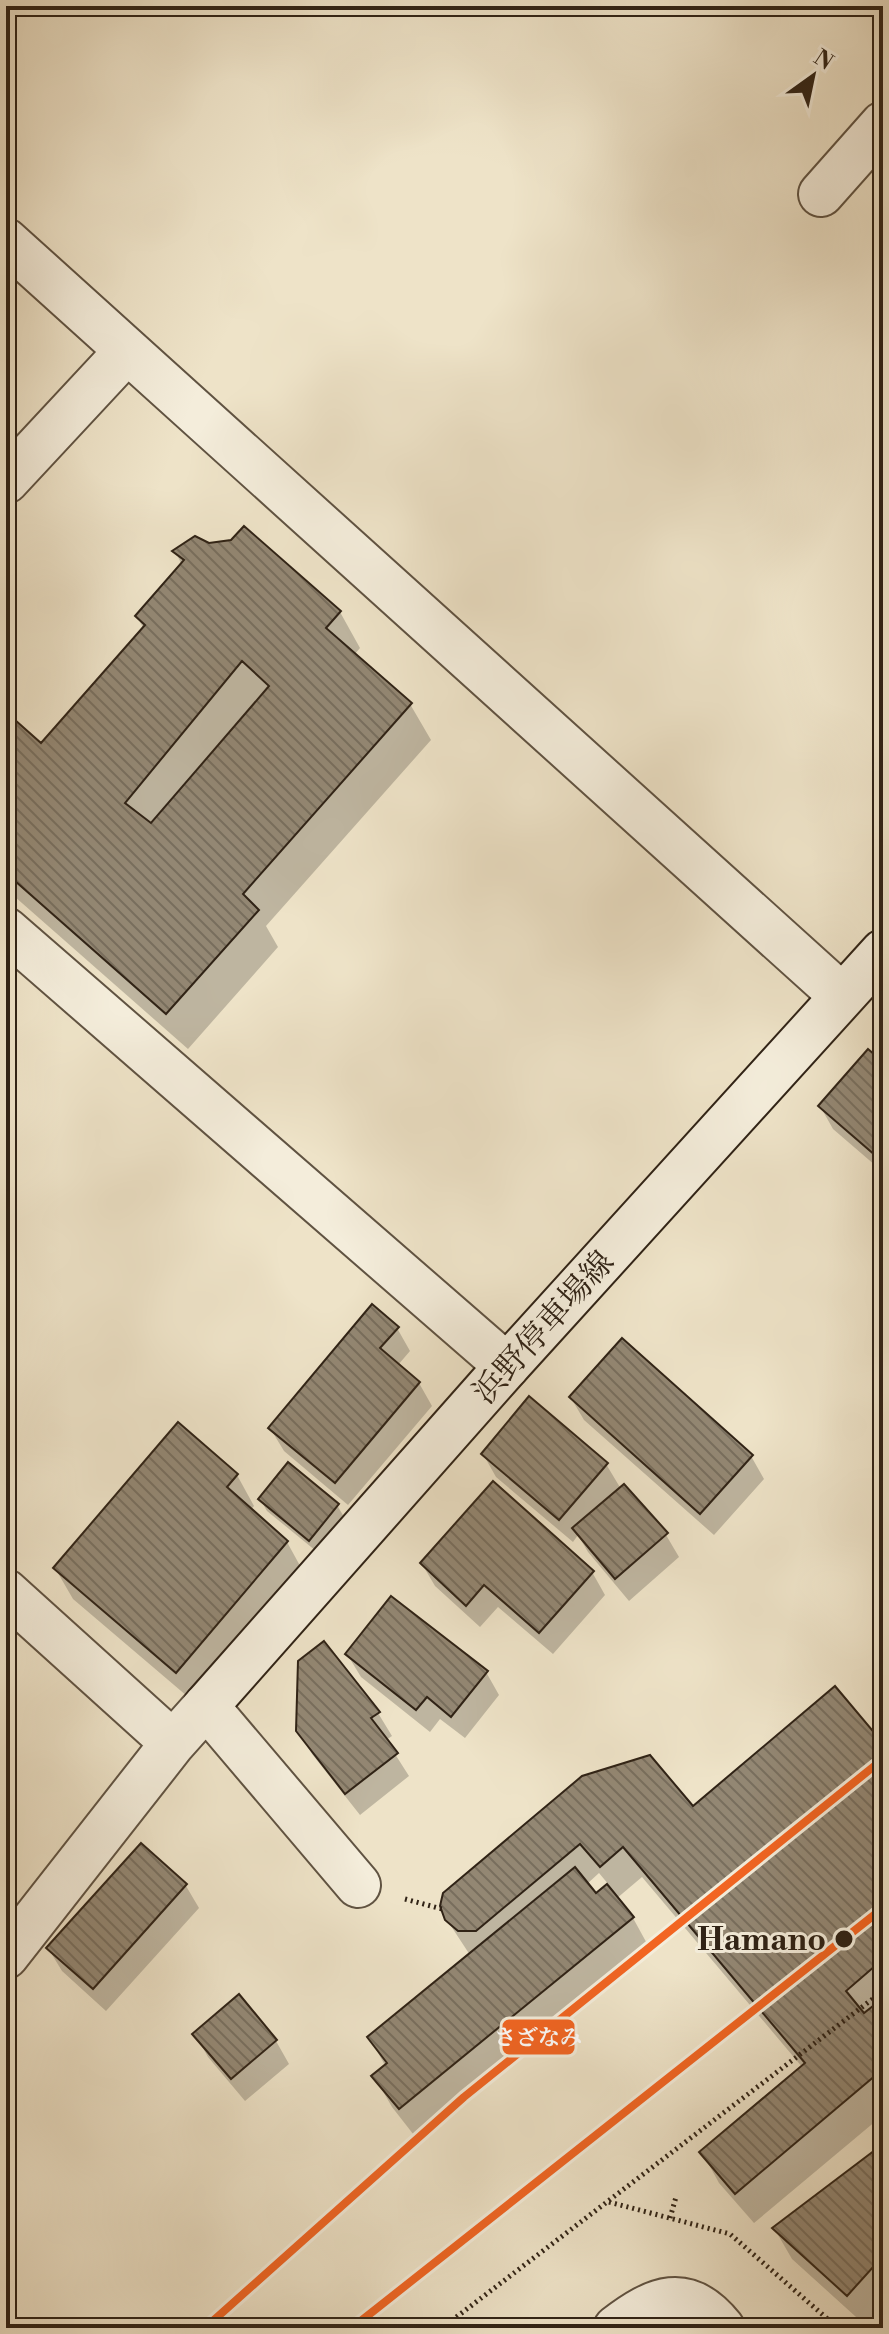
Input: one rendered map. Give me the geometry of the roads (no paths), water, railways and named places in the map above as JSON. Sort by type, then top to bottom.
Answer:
[{"type":"street","points":[[821,194],[883,124]]},
{"type":"street","points":[[6,241],[842,996]]},
{"type":"street","points":[[6,481],[127,351]]},
{"type":"street","points":[[6,930],[507,1366]]},
{"type":"street","name":"浜野停車場線","points":[[6,1956],[173,1743],[507,1366],[883,952]]},
{"type":"street","points":[[6,1592],[173,1743]]},
{"type":"street","points":[[206,1706],[358,1885]]},
{"type":"street","points":[[616,2328],[658,2300],[686,2302],[710,2313],[722,2328]]},
{"type":"place","name":"Hamano","points":[[844,1939]]}]
